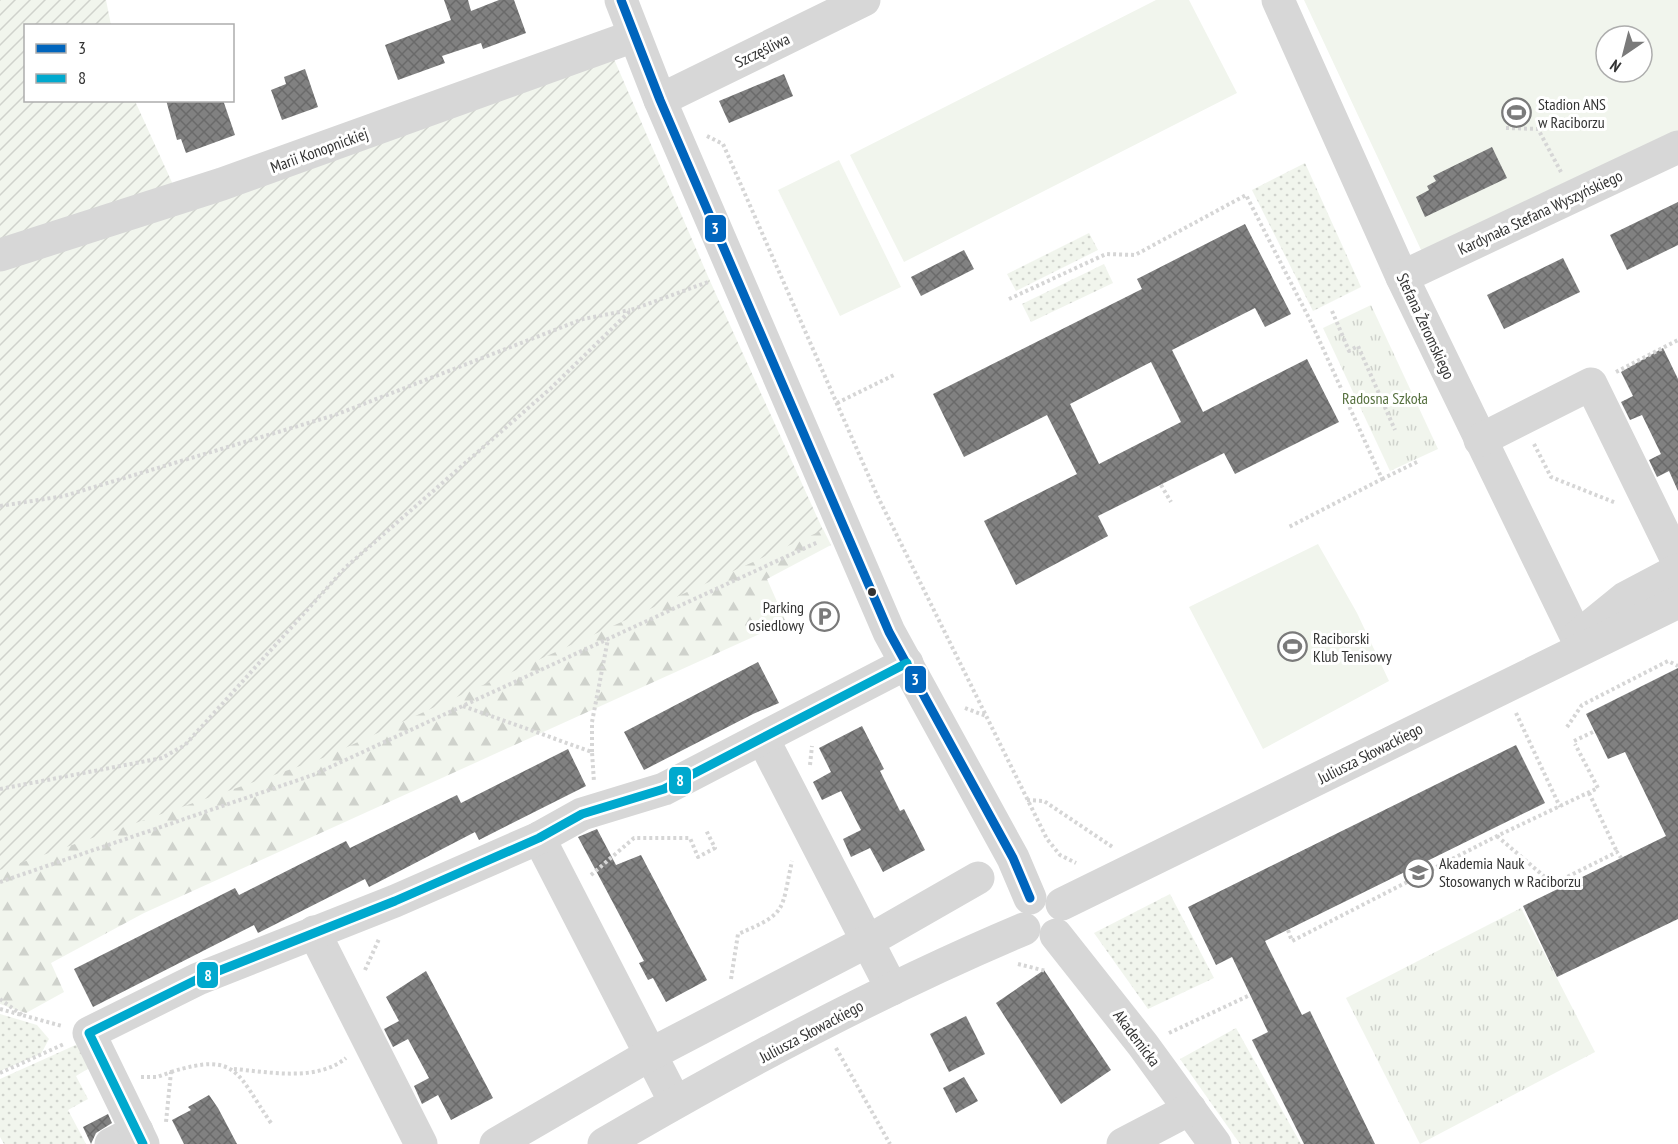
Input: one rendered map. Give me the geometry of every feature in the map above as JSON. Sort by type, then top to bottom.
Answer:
[{"type":"street","points":[[621,0],[660,100],[889,632],[1013,858],[1027,913],[1047,894],[1059,919]]},
{"type":"street","name":"Szczęśliwa","points":[[660,100],[864,0]]},
{"type":"street","name":"Stefana Żeromskiego","points":[[1278,0],[1402,277],[1579,643]]},
{"type":"street","name":"Marii Konopnickiej","points":[[0,255],[222,184],[634,36]]},
{"type":"street","name":"Kardynała Stefana Wyszyńskiego","points":[[1402,277],[1678,147]]},
{"type":"street","points":[[1480,440],[1591,384],[1678,562]]},
{"type":"street","points":[[1579,643],[1625,598],[1678,570]]},
{"type":"street","name":"Juliusza Słowackiego","points":[[1059,919],[1104,885],[1579,643],[1678,602]]},
{"type":"street","points":[[139,1137],[89,1033],[198,980],[395,901],[539,838],[582,814],[664,789],[907,663]]},
{"type":"street","points":[[763,739],[892,989]]},
{"type":"street","points":[[539,838],[675,1102]]},
{"type":"street","points":[[496,1144],[651,1054],[868,941],[978,878]]},
{"type":"street","name":"Juliusza Słowackiego","points":[[604,1144],[675,1102],[892,989],[1027,913]]},
{"type":"street","name":"Akademicka","points":[[1059,919],[1109,1000],[1215,1144]]},
{"type":"street","points":[[314,932],[421,1144]]},
{"type":"street","points":[[1123,1144],[1190,1109]]},
{"type":"path","points":[[1506,128],[1538,129],[1574,197]]},
{"type":"path","points":[[699,132],[723,144],[877,495],[1047,839],[1060,855],[1074,863],[1083,863]]},
{"type":"path","points":[[1009,299],[1106,254],[1135,255],[1246,195],[1311,322],[1382,479]]},
{"type":"path","points":[[0,506],[64,496],[335,415],[583,319],[631,310],[734,272]]},
{"type":"path","points":[[0,789],[162,758],[185,745],[346,567],[550,389],[631,310]]},
{"type":"path","points":[[1332,311],[1348,351],[1358,346],[1395,430]]},
{"type":"path","points":[[1591,384],[1678,340]]},
{"type":"path","points":[[837,403],[896,374]]},
{"type":"path","points":[[1522,419],[1551,477],[1656,519]]},
{"type":"path","points":[[1287,528],[1419,461]]},
{"type":"path","points":[[1161,484],[1172,502]]},
{"type":"path","points":[[0,882],[313,776],[846,529]]},
{"type":"path","points":[[597,809],[592,722],[608,639]]},
{"type":"path","points":[[1567,727],[1582,705],[1668,661],[1678,666]]},
{"type":"path","points":[[463,706],[592,752]]},
{"type":"path","points":[[1525,709],[1516,713],[1560,807]]},
{"type":"path","points":[[802,812],[815,711]]},
{"type":"path","points":[[1288,930],[1292,941],[1497,836],[1598,788],[1574,743],[1595,731]]},
{"type":"path","points":[[1588,793],[1621,858]]},
{"type":"path","points":[[1027,800],[1044,801],[1117,849]]},
{"type":"path","points":[[574,905],[593,872],[634,838],[690,838],[698,857],[715,848],[706,830]]},
{"type":"path","points":[[1497,836],[1553,884],[1617,852]]},
{"type":"path","points":[[726,1015],[738,934],[771,920],[783,906],[793,854]]},
{"type":"path","points":[[350,1004],[395,901]]},
{"type":"path","points":[[1012,965],[1034,966],[1052,973]]},
{"type":"path","points":[[1162,1036],[1250,995]]},
{"type":"path","points":[[0,999],[25,1017]]},
{"type":"path","points":[[0,1009],[89,1033]]},
{"type":"path","points":[[0,1073],[89,1033]]},
{"type":"path","points":[[108,1074],[157,1077],[191,1065],[221,1063],[234,1069],[314,1073],[335,1068],[368,1040]]},
{"type":"path","points":[[833,1043],[890,1144]]},
{"type":"path","points":[[234,1069],[271,1124]]},
{"type":"path","points":[[139,1137],[171,1071]]},
{"type":"green space","points":[[0,0],[106,0],[111,24],[24,24],[24,102],[135,102],[175,189],[0,244]]},
{"type":"green space","points":[[1156,0],[1189,0],[1237,93],[904,262],[850,155]]},
{"type":"green space","name":"Stadion ANS w Raciborzu","points":[[1304,0],[1678,0],[1678,131],[1422,252]]},
{"type":"green space","points":[[614,59],[710,281],[823,530],[323,758],[0,870],[0,266]]},
{"type":"green space","points":[[839,160],[901,287],[840,316],[778,190]]},
{"type":"green space","points":[[1305,163],[1361,287],[1313,311],[1252,190]]},
{"type":"green space","points":[[1089,233],[1098,250],[1016,291],[1007,274]]},
{"type":"green space","points":[[1104,264],[1113,283],[1031,322],[1022,304]]},
{"type":"green space","name":"Radosna Szkoła","points":[[1371,305],[1438,449],[1390,471],[1323,328]]},
{"type":"green space","points":[[823,529],[831,545],[767,579],[786,622],[144,913],[51,963],[64,992],[26,1013],[0,1004],[0,868]]},
{"type":"green space","name":"Raciborski Klub Tenisowy","points":[[1318,544],[1357,613],[1389,681],[1263,749],[1189,607]]},
{"type":"green space","points":[[1170,894],[1214,978],[1148,1009],[1094,933]]},
{"type":"green space","points":[[1521,908],[1595,1052],[1420,1144],[1346,998]]},
{"type":"green space","points":[[0,1014],[37,1025],[49,1039],[41,1054],[0,1071]]},
{"type":"green space","points":[[1236,1028],[1301,1144],[1240,1144],[1180,1059]]},
{"type":"green space","points":[[80,1043],[91,1067],[76,1076],[88,1099],[68,1110],[86,1144],[4,1144],[0,1137],[0,1079]]},
{"type":"building","points":[[444,0],[468,0],[471,11],[499,0],[514,0],[526,33],[483,49],[481,43],[442,56],[445,63],[398,80],[385,45],[451,20]]},
{"type":"building","points":[[305,69],[318,107],[282,120],[271,90],[286,84],[284,77]]},
{"type":"building","points":[[784,74],[793,96],[729,123],[719,101]]},
{"type":"building","points":[[167,102],[224,102],[235,135],[186,153],[181,139],[177,140]]},
{"type":"building","points":[[1492,147],[1507,178],[1425,217],[1416,197],[1429,190],[1427,186],[1436,181],[1433,176]]},
{"type":"building","points":[[1678,202],[1678,245],[1627,270],[1610,235]]},
{"type":"building","points":[[1245,224],[1291,314],[1265,327],[1255,308],[1172,350],[1203,412],[1307,359],[1339,422],[1235,474],[1224,453],[1098,516],[1108,536],[1016,585],[984,521],[1077,474],[1047,415],[964,457],[933,394],[1142,289],[1137,279]],"holes":[[[1151,362],[1181,422],[1099,464],[1070,404]]]},
{"type":"building","points":[[964,250],[974,269],[921,296],[911,277]]},
{"type":"building","points":[[1563,258],[1580,292],[1504,329],[1487,295]]},
{"type":"building","points":[[1663,348],[1678,379],[1678,491],[1669,471],[1657,477],[1649,460],[1661,454],[1642,415],[1630,420],[1621,402],[1633,396],[1621,372]]},
{"type":"building","points":[[758,662],[779,703],[644,770],[624,732]]},
{"type":"building","points":[[1678,668],[1678,919],[1557,977],[1523,906],[1666,836],[1625,752],[1608,759],[1586,714]]},
{"type":"building","points":[[862,726],[884,769],[880,771],[900,811],[904,809],[925,850],[883,872],[870,848],[851,857],[843,839],[861,830],[841,791],[822,800],[813,782],[831,772],[819,748]]},
{"type":"building","points":[[1516,745],[1545,803],[1265,941],[1302,1015],[1310,1011],[1375,1144],[1304,1144],[1252,1040],[1268,1032],[1232,957],[1216,965],[1188,907]]},
{"type":"building","points":[[568,749],[586,786],[479,840],[475,832],[369,887],[365,879],[258,933],[254,925],[93,1007],[74,969],[235,888],[239,895],[346,841],[350,848],[457,795],[461,803]]},
{"type":"building","points":[[597,829],[616,865],[641,855],[707,980],[666,1002],[653,978],[648,980],[639,963],[644,961],[578,837]]},
{"type":"building","points":[[1044,970],[1111,1070],[1061,1104],[996,1003]]},
{"type":"building","points":[[426,971],[493,1098],[451,1120],[438,1095],[422,1104],[414,1086],[429,1078],[408,1039],[393,1047],[384,1029],[399,1021],[386,997]]},
{"type":"building","points":[[966,1016],[985,1054],[949,1072],[930,1034]]},
{"type":"building","points":[[964,1077],[978,1101],[956,1113],[943,1088]]},
{"type":"building","points":[[209,1095],[237,1144],[184,1144],[172,1120],[191,1110],[188,1107]]},
{"type":"building","points":[[108,1114],[112,1123],[96,1133],[91,1144],[83,1127]]},
{"type":"transit line","name":"3","points":[[621,0],[660,100],[889,632],[1013,858],[1030,898]]},
{"type":"transit line","name":"8","points":[[143,1144],[89,1033],[198,979],[395,901],[539,838],[582,814],[664,789],[907,663]]},
{"type":"place","name":"Stadion ANS w Raciborzu","points":[[1517,113]]},
{"type":"place","name":"Parking osiedlowy","points":[[825,616]]},
{"type":"place","name":"Raciborski Klub Tenisowy","points":[[1292,647]]},
{"type":"place","name":"Akademia Nauk Stosowanych w Raciborzu","points":[[1418,872]]}]
